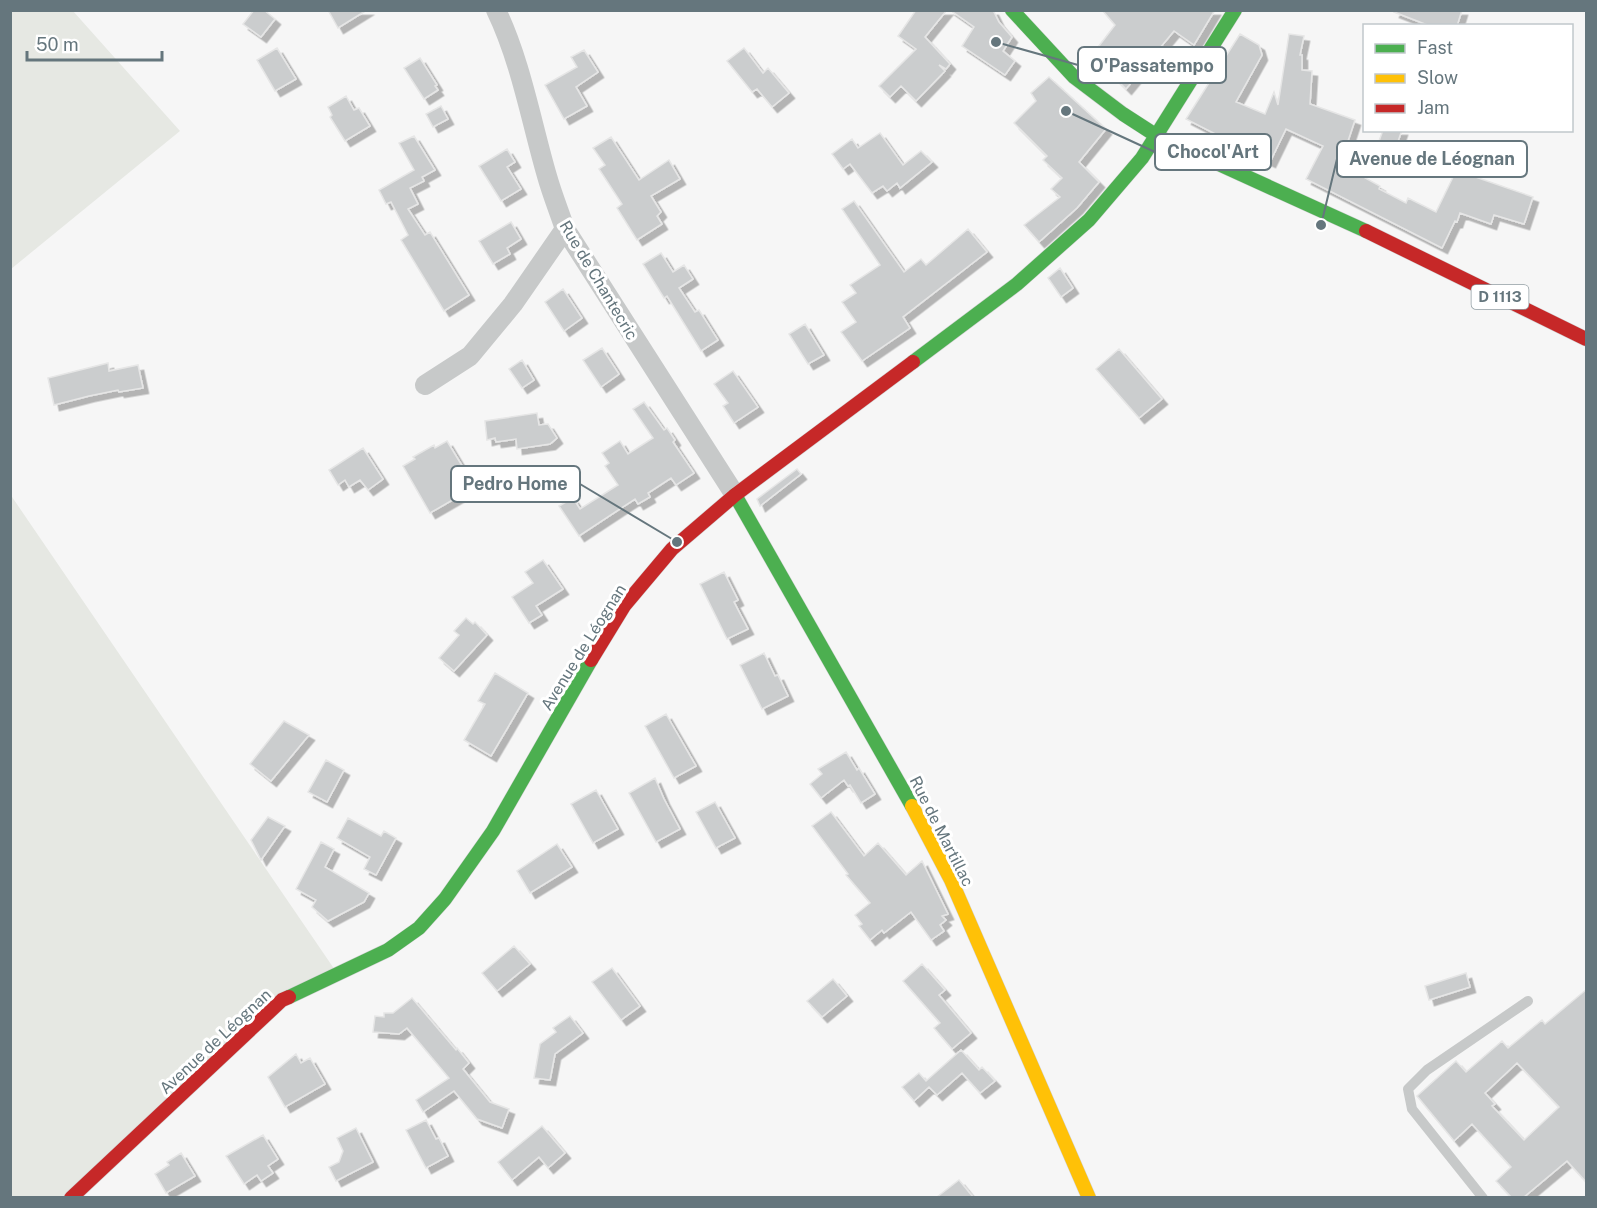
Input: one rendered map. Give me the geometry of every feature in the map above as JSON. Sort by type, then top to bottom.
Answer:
[{"type":"street","name":"Rue de Chantecric","points":[[496,10],[517,67],[548,180],[565,229],[735,495]]},
{"type":"street","name":"D 1113","points":[[1012,10],[1074,77],[1157,136],[1414,255],[1587,339]]},
{"type":"street","name":"Avenue de Léognan","points":[[71,1197],[282,1000],[388,950],[418,928],[445,899],[493,831],[585,669],[624,606],[672,549],[735,495],[1017,284],[1089,220],[1142,158],[1235,10]]},
{"type":"street","points":[[424,385],[470,356],[513,304],[565,229]]},
{"type":"street","name":"Rue de Martillac","points":[[735,495],[874,738],[951,880],[1089,1197]]},
{"type":"lane","points":[[1483,1197],[1412,1109],[1408,1089],[1427,1070],[1528,1001]]},
{"type":"shaded area","points":[[11,10],[73,11],[180,131],[11,269]]},
{"type":"shaded area","points":[[10,494],[337,973],[282,1000],[71,1197],[11,1197]]},
{"type":"building","points":[[254,10],[264,10],[275,19],[261,37],[243,24]]},
{"type":"building","points":[[328,10],[367,10],[338,28]]},
{"type":"building","points":[[916,10],[947,10],[925,37],[950,64],[946,69],[939,65],[945,71],[916,101],[901,86],[890,97],[879,86],[916,49],[898,36]]},
{"type":"building","points":[[950,10],[993,10],[999,22],[1012,37],[1003,51],[1015,61],[1005,75],[962,46],[974,27]]},
{"type":"building","points":[[1102,10],[1215,10],[1194,45],[1174,31],[1126,89],[1092,55],[1115,25]]},
{"type":"building","points":[[1395,10],[1462,10],[1458,24],[1425,24],[1394,12]]},
{"type":"building","points":[[1240,34],[1259,45],[1262,55],[1236,102],[1265,114],[1274,92],[1278,105],[1289,34],[1304,36],[1300,55],[1302,55],[1302,70],[1312,71],[1310,104],[1355,120],[1344,153],[1353,156],[1347,168],[1406,203],[1408,198],[1436,212],[1456,171],[1464,173],[1533,197],[1524,224],[1494,215],[1491,224],[1460,213],[1442,248],[1306,179],[1323,146],[1286,129],[1270,162],[1186,119]]},
{"type":"building","points":[[277,48],[296,79],[275,91],[257,60]]},
{"type":"building","points":[[744,48],[763,73],[768,68],[789,93],[772,107],[757,89],[752,92],[727,61]]},
{"type":"building","points":[[584,50],[598,72],[576,87],[587,106],[564,119],[545,85],[577,67],[571,57]]},
{"type":"building","points":[[420,58],[438,90],[424,99],[404,68]]},
{"type":"building","points":[[1049,77],[1106,129],[1079,162],[1099,182],[1077,208],[1039,242],[1024,225],[1060,197],[1051,189],[1062,178],[1043,160],[1047,156],[1014,123],[1036,101],[1031,93]]},
{"type":"building","points":[[346,96],[354,110],[359,108],[370,126],[345,141],[330,117],[332,115],[328,107]]},
{"type":"building","points":[[441,106],[448,119],[433,127],[426,114]]},
{"type":"building","points":[[1382,132],[1401,132],[1395,150],[1378,144]]},
{"type":"building","points":[[880,133],[903,165],[921,151],[932,162],[900,188],[897,183],[887,191],[883,186],[872,193],[850,164],[843,169],[832,154],[852,139],[858,148]]},
{"type":"building","points":[[414,136],[435,170],[422,177],[424,181],[410,188],[418,204],[408,209],[425,235],[430,232],[469,295],[444,311],[401,240],[408,235],[391,202],[386,204],[379,190],[414,170],[399,143]]},
{"type":"building","points":[[611,137],[639,180],[669,160],[680,179],[651,196],[661,212],[657,216],[662,224],[637,240],[617,208],[622,204],[599,169],[605,165],[593,148]]},
{"type":"building","points":[[507,149],[515,162],[507,167],[521,189],[501,201],[479,166]]},
{"type":"building","points":[[854,201],[904,272],[921,259],[926,265],[968,229],[987,252],[903,317],[910,328],[862,361],[841,332],[856,322],[842,302],[856,293],[850,285],[880,265],[842,209]]},
{"type":"building","points":[[511,222],[521,239],[507,248],[510,254],[493,264],[479,241]]},
{"type":"building","points":[[661,253],[673,272],[684,265],[693,279],[679,288],[695,312],[699,310],[718,340],[701,351],[667,296],[664,298],[643,264]]},
{"type":"building","points":[[1060,268],[1073,288],[1061,297],[1048,278]]},
{"type":"building","points":[[563,289],[582,318],[564,331],[545,302]]},
{"type":"building","points":[[805,324],[824,355],[808,364],[789,334]]},
{"type":"building","points":[[602,348],[619,374],[601,387],[583,360]]},
{"type":"building","points":[[1119,349],[1162,399],[1139,418],[1096,369]]},
{"type":"building","points":[[522,360],[534,380],[522,388],[509,369]]},
{"type":"building","points":[[108,363],[109,371],[138,365],[143,388],[119,392],[118,390],[54,405],[48,378]]},
{"type":"building","points":[[733,371],[758,407],[734,423],[723,406],[728,403],[714,384]]},
{"type":"building","points":[[644,402],[664,430],[667,428],[675,440],[673,442],[694,473],[676,485],[671,478],[648,493],[650,497],[638,504],[635,499],[579,536],[559,506],[573,498],[580,509],[618,485],[605,466],[609,463],[602,453],[620,441],[628,454],[653,438],[633,409]]},
{"type":"building","points":[[537,413],[539,425],[548,424],[557,438],[550,444],[517,449],[516,439],[496,442],[495,438],[487,440],[485,421]]},
{"type":"building","points":[[447,441],[475,487],[430,513],[403,466],[415,459],[413,457],[434,445],[435,448]]},
{"type":"building","points":[[363,448],[383,479],[368,490],[360,480],[349,487],[345,480],[338,485],[329,470]]},
{"type":"building","points":[[797,469],[801,474],[760,506],[757,499]]},
{"type":"building","points":[[543,560],[563,589],[536,606],[542,615],[529,623],[512,597],[533,583],[525,572]]},
{"type":"building","points":[[724,572],[738,600],[734,602],[748,629],[727,639],[700,584]]},
{"type":"building","points":[[466,618],[473,624],[475,622],[487,635],[454,671],[439,658],[459,635],[454,631]]},
{"type":"building","points":[[764,653],[788,696],[762,709],[740,665]]},
{"type":"building","points":[[495,673],[528,693],[491,756],[464,740],[485,704],[478,701]]},
{"type":"building","points":[[666,714],[696,766],[674,778],[645,726]]},
{"type":"building","points":[[284,721],[309,735],[271,781],[250,764]]},
{"type":"building","points":[[846,752],[875,794],[861,803],[850,785],[848,786],[844,780],[821,798],[810,784],[822,774],[818,769]]},
{"type":"building","points":[[326,760],[344,770],[327,802],[308,792]]},
{"type":"building","points":[[655,778],[680,829],[656,842],[629,793]]},
{"type":"building","points":[[596,790],[618,829],[593,843],[571,804]]},
{"type":"building","points":[[715,802],[735,838],[716,848],[696,812]]},
{"type":"building","points":[[831,812],[864,856],[878,843],[906,875],[922,861],[948,914],[942,916],[946,920],[940,925],[944,931],[931,940],[911,912],[884,933],[882,930],[870,940],[859,926],[862,924],[855,915],[870,903],[846,875],[848,874],[812,826]]},
{"type":"building","points":[[268,817],[285,826],[261,860],[251,840]]},
{"type":"building","points":[[348,818],[381,836],[384,831],[396,838],[376,875],[364,869],[370,857],[337,838]]},
{"type":"building","points":[[321,842],[334,849],[325,867],[369,893],[364,902],[328,921],[312,907],[316,900],[296,889]]},
{"type":"building","points":[[557,844],[572,867],[530,893],[517,871]]},
{"type":"building","points":[[514,946],[530,964],[497,991],[482,973]]},
{"type":"building","points":[[922,964],[945,990],[939,995],[971,1033],[952,1049],[934,1028],[940,1023],[903,981]]},
{"type":"building","points":[[612,968],[640,1006],[621,1020],[592,982]]},
{"type":"building","points":[[1466,973],[1470,987],[1429,1000],[1425,986]]},
{"type":"building","points":[[833,979],[847,996],[822,1017],[807,1001]]},
{"type":"building","points":[[1587,989],[1587,1183],[1567,1161],[1524,1197],[1511,1197],[1496,1181],[1511,1167],[1472,1124],[1454,1141],[1417,1096],[1456,1061],[1466,1072],[1502,1041],[1508,1048],[1542,1020],[1545,1024]],"holes":[[[1517,1063],[1559,1107],[1524,1140],[1492,1106],[1495,1104],[1485,1093]]]},
{"type":"building","points":[[412,998],[469,1063],[463,1069],[490,1102],[509,1109],[502,1128],[477,1119],[454,1091],[423,1112],[416,1100],[449,1078],[407,1028],[399,1034],[373,1032],[375,1016],[384,1017],[384,1013],[393,1013]]},
{"type":"building","points":[[570,1016],[583,1033],[555,1054],[550,1080],[534,1078],[540,1044],[556,1032],[553,1028]]},
{"type":"building","points":[[961,1050],[979,1070],[982,1067],[995,1081],[980,1093],[962,1073],[937,1095],[929,1087],[914,1101],[902,1087],[919,1073],[926,1081]]},
{"type":"building","points":[[296,1054],[301,1063],[310,1058],[325,1084],[285,1107],[268,1077]]},
{"type":"building","points":[[426,1120],[448,1156],[426,1168],[406,1130]]},
{"type":"building","points":[[542,1126],[565,1153],[548,1168],[539,1157],[512,1180],[498,1162]]},
{"type":"building","points":[[356,1128],[373,1162],[336,1181],[329,1167],[339,1162],[343,1151],[337,1138]]},
{"type":"building","points":[[263,1135],[278,1159],[268,1166],[273,1173],[261,1181],[257,1175],[244,1184],[226,1156]]},
{"type":"building","points":[[181,1153],[195,1176],[166,1193],[155,1174]]},
{"type":"building","points":[[959,1180],[973,1197],[937,1197]]},
{"type":"traffic: fast","points":[[1012,10],[1074,77],[1157,136],[1366,231]]},
{"type":"traffic: fast","points":[[913,362],[1017,284],[1089,220],[1142,158],[1235,10]]},
{"type":"traffic: fast","points":[[735,495],[912,806]]},
{"type":"traffic: fast","points":[[289,997],[388,950],[419,928],[445,899],[493,831],[591,660]]},
{"type":"traffic: slow","points":[[912,806],[951,880],[1089,1198]]},
{"type":"traffic: jam","points":[[1366,231],[1586,339]]},
{"type":"traffic: jam","points":[[591,660],[624,606],[672,549],[735,495],[913,362]]},
{"type":"traffic: jam","points":[[71,1198],[282,1000],[289,997]]},
{"type":"place","name":"O'Passatempo","points":[[996,42]]},
{"type":"place","name":"Chocol'Art","points":[[1066,111]]},
{"type":"place","name":"Avenue de Léognan","points":[[1321,225]]},
{"type":"place","name":"Pedro Home","points":[[677,542]]}]
